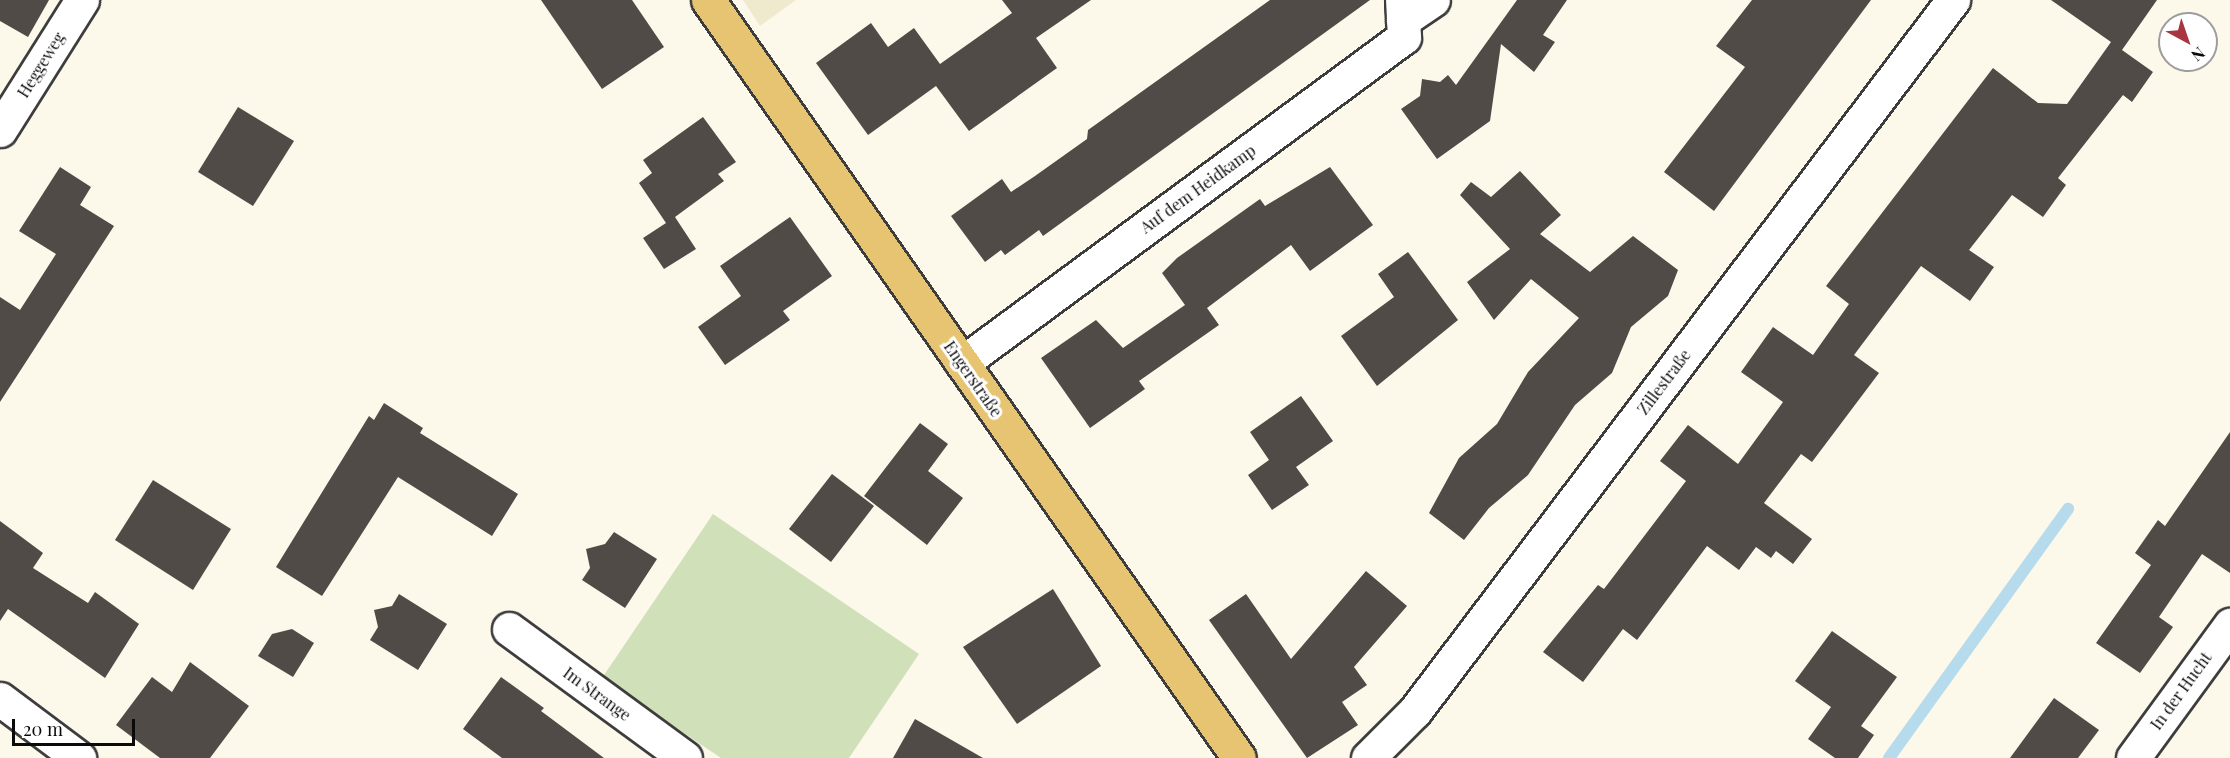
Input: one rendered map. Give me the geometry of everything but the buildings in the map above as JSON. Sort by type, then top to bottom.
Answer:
[{"type":"main road","name":"Engerstraße","points":[[708,0],[1239,758]]},
{"type":"street","name":"Heggeweg","points":[[0,130],[82,0]]},
{"type":"street","points":[[1403,10],[1433,0]]},
{"type":"street","name":"Zillestraße","points":[[1368,758],[1414,711],[1953,0]]},
{"type":"street","name":"Auf dem Heidkamp","points":[[962,363],[1404,37],[1403,10]]},
{"type":"street","name":"In der Hucht","points":[[2133,758],[2230,625]]},
{"type":"street","name":"Im Strange","points":[[509,629],[685,758]]},
{"type":"street","points":[[0,699],[79,758]]},
{"type":"shaded area","points":[[743,0],[796,0],[760,26]]},
{"type":"green space","points":[[713,514],[919,654],[849,758],[721,758],[602,678]]},
{"type":"waterway","points":[[1889,758],[2068,509]]}]
